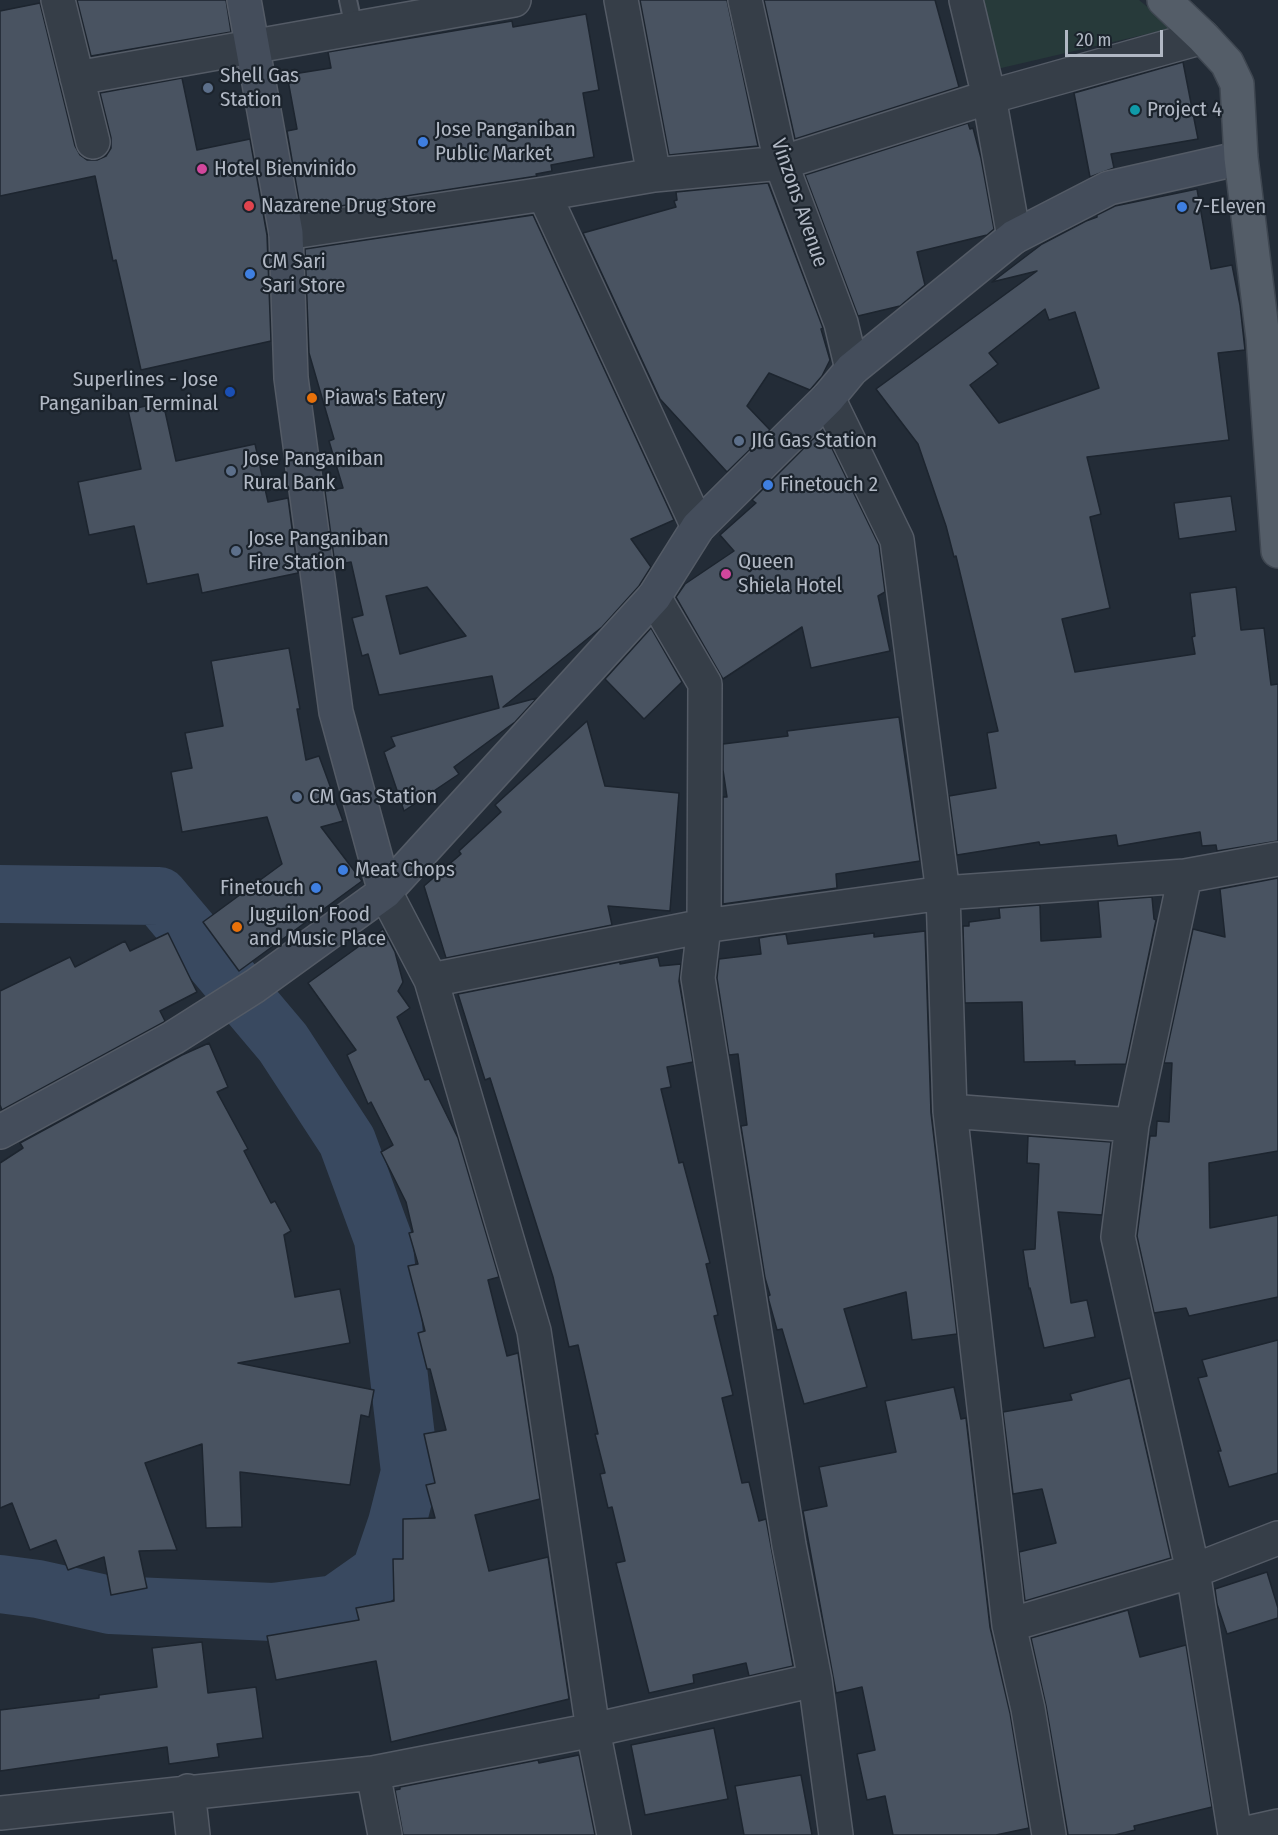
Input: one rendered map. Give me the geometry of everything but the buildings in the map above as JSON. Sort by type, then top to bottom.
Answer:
[{"type":"main road","points":[[1164,0],[1227,63],[1237,84],[1241,158],[1263,338],[1278,551]]},
{"type":"street","points":[[58,0],[93,142]]},
{"type":"street","points":[[244,0],[286,233],[291,378],[336,712],[385,892],[431,980],[534,1331],[593,1730],[614,1835]]},
{"type":"street","points":[[621,0],[654,175]]},
{"type":"street","name":"Vinzons Avenue","points":[[745,0],[781,163],[841,323],[852,369]]},
{"type":"street","points":[[966,0],[989,97],[1014,237]]},
{"type":"street","points":[[77,78],[253,46],[351,14],[499,1]]},
{"type":"street","points":[[286,233],[654,175],[781,163],[989,97],[1203,37]]},
{"type":"street","points":[[0,1132],[173,1038],[255,986],[385,892],[654,597],[698,527],[828,398],[852,369],[1014,237],[1109,188],[1241,158]]},
{"type":"street","points":[[544,194],[698,527]]},
{"type":"street","points":[[828,398],[897,540],[943,892],[950,1111],[1008,1625],[1028,1709],[1049,1835]]},
{"type":"street","points":[[654,597],[705,684],[704,926],[698,978],[789,1545],[815,1680],[836,1835]]},
{"type":"street","points":[[431,980],[704,926],[943,892],[1185,876],[1278,859]]},
{"type":"street","points":[[1185,876],[1132,1125],[1118,1237],[1192,1571],[1237,1835],[1278,1826]]},
{"type":"street","points":[[950,1111],[1132,1125]]},
{"type":"street","points":[[1008,1625],[1192,1571],[1278,1538]]},
{"type":"street","points":[[0,1813],[188,1791],[373,1773],[593,1730],[815,1680]]},
{"type":"street","points":[[373,1773],[385,1835]]},
{"type":"street","points":[[188,1791],[193,1835]]},
{"type":"shaded area","points":[[984,0],[1139,0],[1173,28],[997,69]]},
{"type":"waterway","points":[[0,894],[159,896],[283,1043],[347,1141],[383,1239],[410,1472],[397,1523],[380,1573],[336,1604],[273,1612],[110,1605],[38,1589],[0,1584]]},
{"type":"place","name":"Shell Gas Station","points":[[208,88]]},
{"type":"place","name":"Project 4","points":[[1135,110]]},
{"type":"place","name":"Jose Panganiban Public Market","points":[[423,142]]},
{"type":"place","name":"Hotel Bienvinido","points":[[202,169]]},
{"type":"place","name":"Nazarene Drug Store","points":[[249,206]]},
{"type":"place","name":"7-Eleven","points":[[1182,207]]},
{"type":"place","name":"CM Sari Sari Store","points":[[250,274]]},
{"type":"place","name":"Superlines - Jose Panganiban Terminal","points":[[230,392]]},
{"type":"place","name":"Piawa's Eatery","points":[[312,398]]},
{"type":"place","name":"JIG Gas Station","points":[[739,441]]},
{"type":"place","name":"Jose Panganiban Rural Bank","points":[[231,471]]},
{"type":"place","name":"Finetouch 2","points":[[768,485]]},
{"type":"place","name":"Jose Panganiban Fire Station","points":[[236,551]]},
{"type":"place","name":"Queen Shiela Hotel","points":[[726,574]]},
{"type":"place","name":"CM Gas Station","points":[[297,797]]},
{"type":"place","name":"Meat Chops","points":[[343,870]]},
{"type":"place","name":"Finetouch","points":[[316,888]]},
{"type":"place","name":"Juguilon' Food and Music Place","points":[[237,927]]}]
